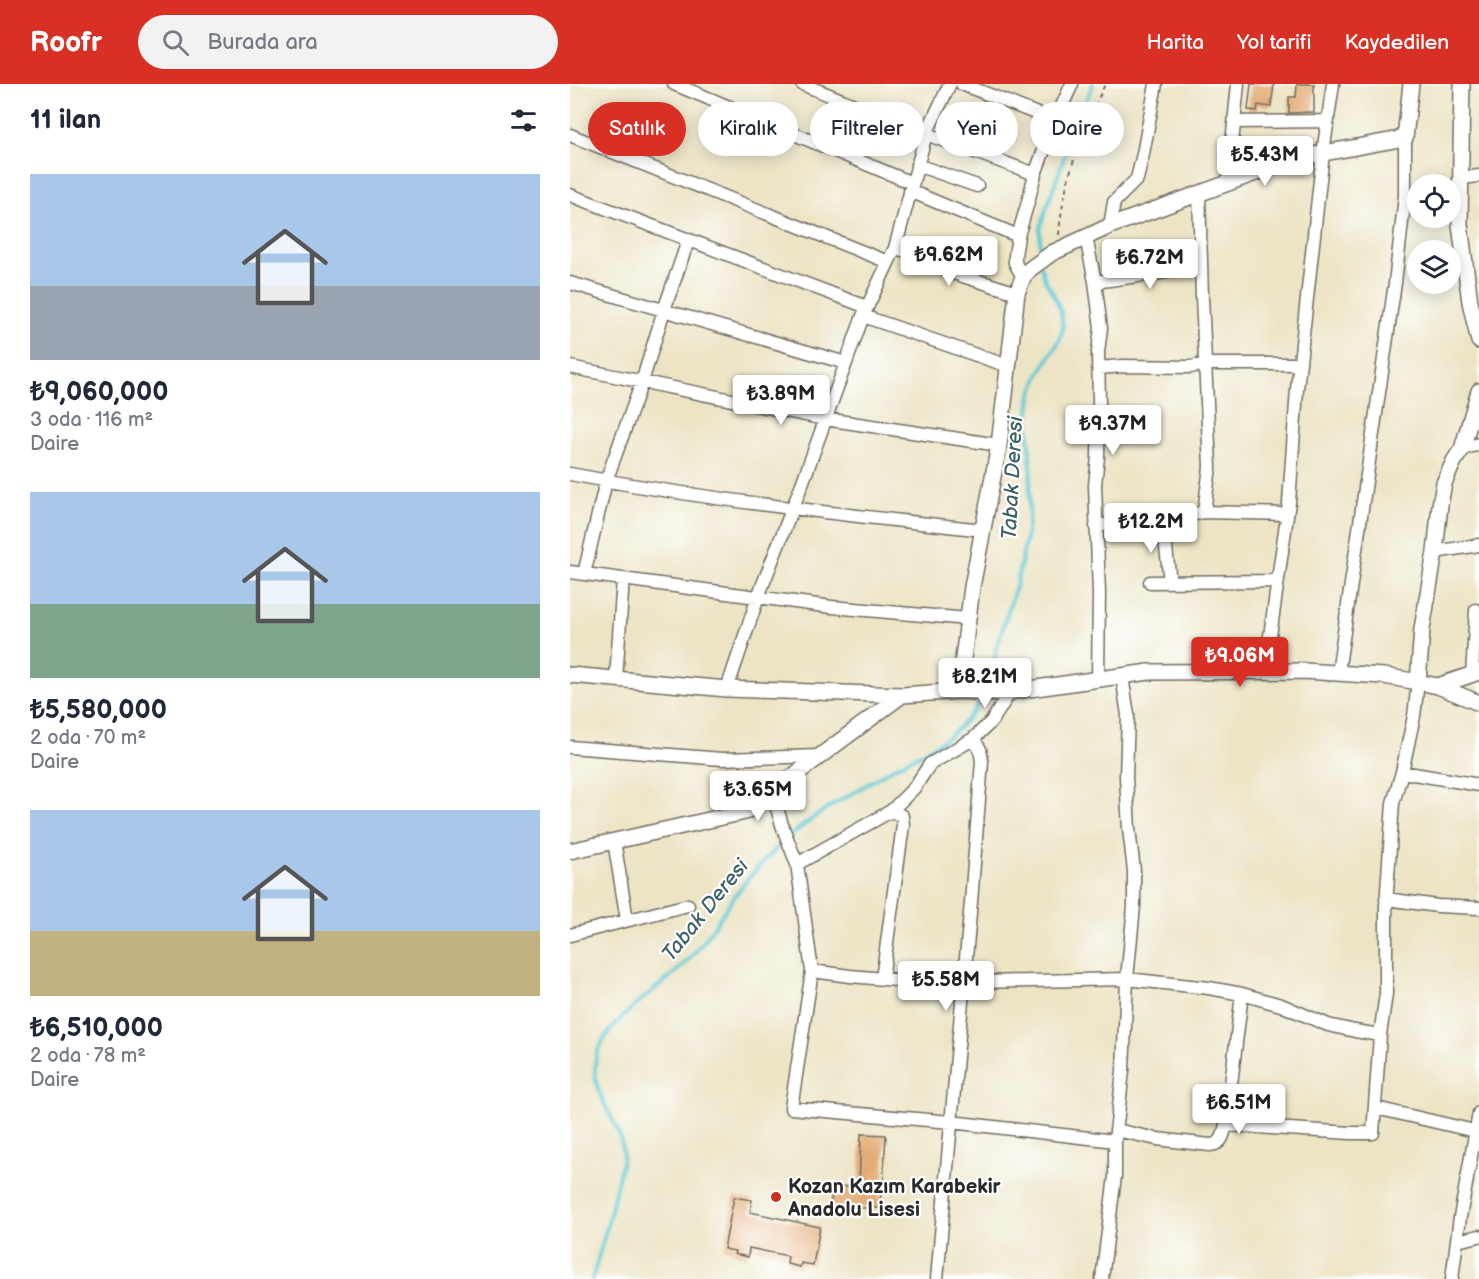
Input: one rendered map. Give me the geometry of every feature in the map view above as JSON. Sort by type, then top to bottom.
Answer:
[{"type":"street","points":[[674,84],[1018,236]]},
{"type":"street","points":[[802,84],[926,134],[1035,174]]},
{"type":"street","points":[[727,689],[758,597],[865,312],[895,248],[926,134],[950,84]]},
{"type":"street","points":[[962,84],[1030,111]]},
{"type":"street","points":[[1110,226],[1114,202],[1137,179],[1156,84]]},
{"type":"street","points":[[1228,183],[1238,84]]},
{"type":"street","points":[[1265,671],[1287,514],[1300,364],[1323,153],[1333,84]]},
{"type":"street","points":[[1338,673],[1395,282],[1405,196],[1405,138],[1411,84]]},
{"type":"street","points":[[1462,84],[1461,178],[1479,176]]},
{"type":"street","points":[[1062,102],[1067,86]]},
{"type":"street","points":[[1234,122],[1328,121]]},
{"type":"street","points":[[570,135],[888,262]]},
{"type":"street","points":[[964,692],[972,587],[999,445],[1017,293],[1027,273],[1056,252],[1110,226],[1297,158],[1405,138]]},
{"type":"street","points":[[1027,273],[1016,263],[1015,256],[1018,236],[1042,156]]},
{"type":"street","points":[[917,165],[977,186]]},
{"type":"street","points":[[1199,194],[1210,467],[1204,512]]},
{"type":"street","points":[[570,195],[1008,366]]},
{"type":"street","points":[[1461,228],[1479,341]]},
{"type":"street","points":[[1086,237],[1101,328],[1098,352],[1098,456],[1095,485],[1099,593],[1098,679]]},
{"type":"street","points":[[584,574],[606,481],[642,382],[688,241]]},
{"type":"street","points":[[895,248],[942,261],[947,271],[1017,293]]},
{"type":"street","points":[[1095,282],[1201,267]]},
{"type":"street","points":[[570,282],[846,363]]},
{"type":"street","points":[[1098,368],[1123,366],[1191,368],[1206,364],[1300,364]]},
{"type":"street","points":[[570,367],[825,419],[999,445]]},
{"type":"street","points":[[1226,1125],[1373,1133],[1380,1035],[1386,994],[1386,899],[1393,803],[1414,717],[1422,629],[1444,483],[1462,449],[1479,391]]},
{"type":"street","points":[[1462,449],[1479,444]]},
{"type":"street","points":[[570,474],[792,509],[983,530]]},
{"type":"street","points":[[1096,526],[1142,520],[1163,522],[1204,512],[1287,514]]},
{"type":"street","points":[[1163,522],[1170,582]]},
{"type":"street","points":[[1435,552],[1479,545]]},
{"type":"street","points":[[570,572],[832,607],[968,619]]},
{"type":"street","points":[[616,679],[623,579]]},
{"type":"street","points":[[1150,582],[1278,580]]},
{"type":"street","points":[[1438,686],[1475,673],[1476,610]]},
{"type":"street","points":[[570,675],[727,689],[902,695],[1006,692],[1149,672],[1305,671],[1384,676],[1418,682],[1438,686],[1479,703]]},
{"type":"street","points":[[1102,1279],[1115,1176],[1116,1135],[1123,1071],[1127,979],[1134,906],[1134,871],[1126,777],[1128,715],[1122,676]]},
{"type":"street","points":[[797,864],[891,812],[915,788],[930,764],[973,739],[992,721],[1006,692]]},
{"type":"street","points":[[570,851],[746,812],[902,695]]},
{"type":"street","points":[[937,1279],[982,761],[980,749],[973,739]]},
{"type":"street","points":[[570,747],[722,759],[820,756]]},
{"type":"street","points":[[1402,772],[1479,785]]},
{"type":"street","points":[[772,792],[797,864],[812,971],[791,1108],[1215,1144],[1221,1140],[1226,1125],[1242,994]]},
{"type":"street","points":[[882,979],[903,825],[902,816],[891,812]]},
{"type":"street","points":[[614,841],[627,920]]},
{"type":"street","points":[[1386,899],[1438,906],[1479,908]]},
{"type":"street","points":[[570,935],[688,905]]},
{"type":"street","points":[[812,971],[931,983],[1127,979],[1209,988],[1281,1005],[1328,1025],[1380,1035]]},
{"type":"street","points":[[1376,1108],[1477,1132]]},
{"type":"street","points":[[1452,1279],[1479,1113]]},
{"type":"street","points":[[1457,1241],[1479,1236]]},
{"type":"path","points":[[1056,252],[1072,165],[1084,129],[1106,84]]},
{"type":"building","points":[[1251,84],[1274,84],[1271,107],[1258,105],[1257,111],[1248,110]]},
{"type":"building","points":[[1297,84],[1314,84],[1314,112],[1289,113],[1289,97],[1296,97]]},
{"type":"building","points":[[861,1134],[886,1135],[880,1208],[830,1208],[833,1186],[859,1187]]},
{"type":"building","points":[[734,1197],[752,1200],[750,1212],[820,1227],[813,1265],[801,1263],[800,1267],[787,1264],[788,1256],[749,1248],[748,1257],[724,1249]]},
{"type":"waterway","name":"Tabak Deresi","points":[[1040,257],[1040,230],[1043,218],[1072,135],[1093,84]]},
{"type":"waterway","name":"Tabak Deresi","points":[[987,688],[992,675],[996,649],[1016,586],[1026,539],[1031,467],[1028,421],[1031,395],[1041,371],[1060,339],[1063,327],[1061,312],[1041,267]]},
{"type":"waterway","name":"Tabak Deresi","points":[[592,1279],[623,1157],[622,1144],[601,1097],[595,1072],[596,1058],[609,1032],[632,1008],[690,958],[746,882],[788,838],[834,804],[945,739],[965,722],[983,697]]},
{"type":"place","name":"Kozan Kazım Karabekir Anadolu Lisesi","points":[[776,1197]]}]
